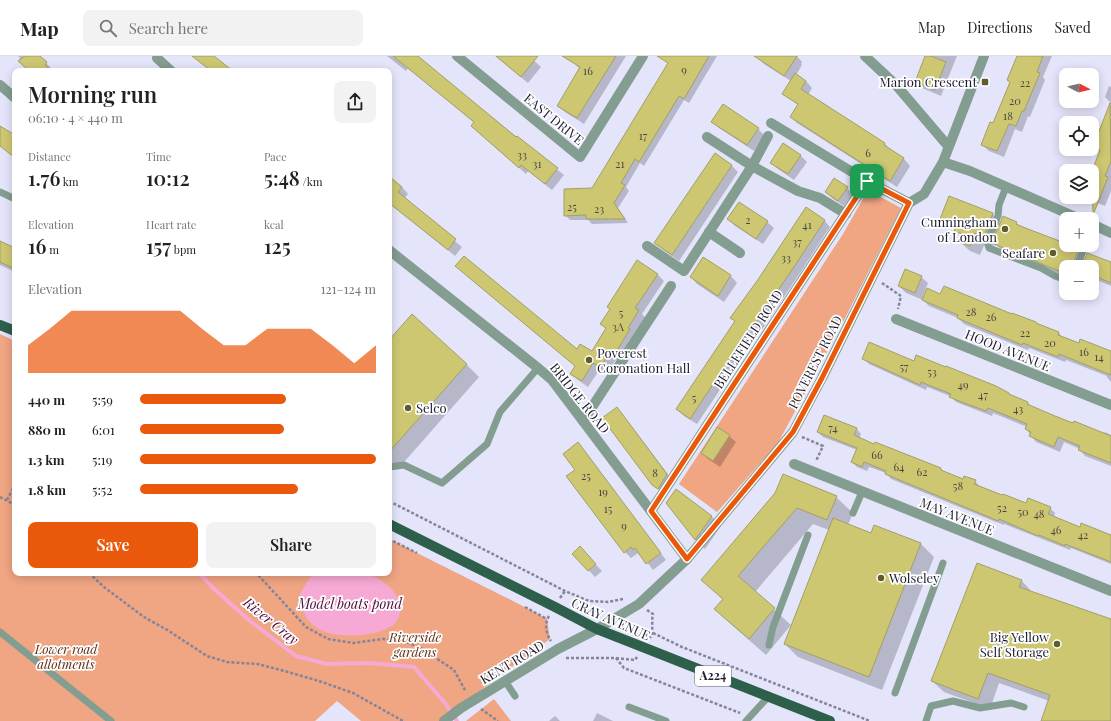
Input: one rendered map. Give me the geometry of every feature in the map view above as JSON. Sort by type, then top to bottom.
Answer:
[{"type":"main road","points":[[0,325],[12,330]]},
{"type":"main road","name":"CRAY AVENUE","points":[[392,526],[596,629],[830,721]]},
{"type":"street","name":"EAST DRIVE","points":[[457,56],[580,157],[643,56]]},
{"type":"street","points":[[865,56],[896,85],[948,146]]},
{"type":"street","name":"POVEREST ROAD","points":[[596,629],[639,604],[687,559],[793,432],[822,378],[909,203],[924,194],[943,162],[984,56]]},
{"type":"street","points":[[157,58],[168,68]]},
{"type":"street","points":[[0,85],[12,95]]},
{"type":"street","points":[[771,123],[867,181],[909,203]]},
{"type":"street","points":[[647,246],[684,270],[752,166],[768,136]]},
{"type":"street","points":[[707,137],[752,166],[798,191],[820,198],[846,214]]},
{"type":"street","points":[[943,162],[970,171],[1064,212]]},
{"type":"street","name":"BELLEFIELD ROAD","points":[[651,511],[867,181]]},
{"type":"street","points":[[1099,229],[1111,233]]},
{"type":"street","points":[[709,232],[740,253]]},
{"type":"street","name":"BRIDGE ROAD","points":[[392,252],[552,380],[687,559]]},
{"type":"street","points":[[583,421],[671,286]]},
{"type":"street","name":"HOOD AVENUE","points":[[896,319],[1111,405]]},
{"type":"street","name":"MAY AVENUE","points":[[794,464],[1111,591]]},
{"type":"street","name":"KENT ROAD","points":[[445,720],[461,708],[558,649],[596,629]]},
{"type":"lane","points":[[1006,187],[998,204],[998,216],[987,242],[989,248],[1041,268],[1059,277]]},
{"type":"lane","points":[[0,192],[12,198]]},
{"type":"lane","points":[[392,466],[404,464],[442,483],[487,444],[500,412],[538,368]]},
{"type":"lane","points":[[853,513],[862,492]]},
{"type":"lane","points":[[769,645],[773,627],[808,534]]},
{"type":"lane","points":[[895,693],[944,562]]},
{"type":"lane","points":[[0,632],[111,721]]},
{"type":"lane","points":[[505,681],[515,696]]},
{"type":"lane","points":[[748,719],[768,697]]},
{"type":"lane","points":[[926,721],[931,706],[953,701],[980,708],[1011,703],[1024,707]]},
{"type":"lane","points":[[629,707],[666,721]]},
{"type":"path","points":[[889,287],[901,296],[896,319]]},
{"type":"path","points":[[793,432],[823,446],[811,471]]},
{"type":"path","points":[[6,500],[12,490]]},
{"type":"path","points":[[0,497],[12,503]]},
{"type":"path","points":[[392,503],[565,591],[589,601],[608,602],[629,598]]},
{"type":"path","points":[[92,576],[104,587],[144,616],[207,656],[227,662],[257,664],[319,681],[353,693],[403,721]]},
{"type":"path","points":[[259,576],[306,627],[328,639],[353,643],[383,639],[404,641],[421,648],[454,670],[471,702],[498,721]]},
{"type":"path","points":[[519,604],[547,620],[547,634],[550,639]]},
{"type":"path","points":[[652,614],[652,633],[682,647],[870,721]]},
{"type":"path","points":[[566,658],[616,658],[635,660]]},
{"type":"path","points":[[616,658],[624,668],[748,719]]},
{"type":"green space","points":[[868,190],[901,208],[843,322],[778,443],[717,512],[679,484],[843,234]]},
{"type":"green space","name":"Riverside gardens","points":[[0,334],[12,340],[12,576],[392,576],[392,540],[547,619],[550,639],[439,721],[361,721],[337,701],[315,721],[0,721]]},
{"type":"green space","points":[[494,699],[511,721],[466,721]]},
{"type":"water","name":"Model boats pond","points":[[312,576],[373,576],[392,589],[399,600],[400,614],[398,619],[393,625],[385,629],[375,633],[363,635],[338,635],[317,628],[310,622],[304,613],[300,594]]},
{"type":"building","points":[[25,56],[40,56],[47,62],[45,65],[48,68],[26,68],[18,61]]},
{"type":"building","points":[[192,56],[214,56],[229,68],[207,68]]},
{"type":"building","points":[[393,56],[418,56],[516,137],[517,136],[558,168],[545,184],[521,165],[519,168],[471,126],[474,122]]},
{"type":"building","points":[[496,56],[538,56],[521,77]]},
{"type":"building","points":[[562,56],[616,56],[577,118],[557,106],[580,67]]},
{"type":"building","points":[[657,56],[709,56],[684,99],[679,96],[639,162],[635,159],[621,183],[625,185],[614,203],[625,219],[586,219],[586,215],[564,216],[564,189],[592,188],[668,63]]},
{"type":"building","points":[[754,56],[797,56],[784,76]]},
{"type":"building","points":[[925,56],[931,56],[946,62],[935,90],[915,82]]},
{"type":"building","points":[[1017,56],[1043,56],[1037,72],[1040,73],[1016,126],[1009,124],[997,151],[981,145],[990,122],[993,123],[1010,82],[1007,80]]},
{"type":"building","points":[[795,73],[806,81],[801,89],[885,143],[884,145],[904,158],[890,181],[790,117],[798,104],[782,94]]},
{"type":"building","points":[[1110,103],[1111,161],[1105,176],[1108,177],[1099,200],[1099,164],[1095,164],[1099,156],[1100,150],[1099,131]]},
{"type":"building","points":[[723,104],[759,128],[747,145],[711,122]]},
{"type":"building","points":[[0,126],[12,133],[12,156],[0,146]]},
{"type":"building","points":[[783,143],[801,155],[788,174],[770,163]]},
{"type":"building","points":[[715,153],[732,165],[672,255],[654,243]]},
{"type":"building","points":[[834,178],[848,187],[838,201],[825,192]]},
{"type":"building","points":[[392,179],[402,187],[398,192],[456,239],[448,250],[392,205]]},
{"type":"building","points":[[949,196],[993,213],[984,237],[975,233],[970,246],[959,242],[962,234],[954,231],[957,225],[940,219]]},
{"type":"building","points":[[739,202],[768,221],[756,239],[727,219]]},
{"type":"building","points":[[1093,204],[1097,204],[1094,212],[1093,212]]},
{"type":"building","points":[[806,207],[825,220],[690,419],[676,409],[735,321],[730,318],[757,281]]},
{"type":"building","points":[[1003,216],[1017,222],[1016,224],[1059,241],[1059,252],[1077,252],[1074,260],[1059,260],[1059,271],[994,244],[996,241],[993,240]]},
{"type":"building","points":[[0,241],[12,247],[12,268],[0,262]]},
{"type":"building","points":[[1087,253],[1111,262],[1111,283],[1099,278],[1099,260],[1084,260]]},
{"type":"building","points":[[464,256],[577,349],[580,344],[592,351],[606,328],[600,324],[610,309],[607,307],[637,260],[658,274],[635,308],[639,310],[628,328],[630,329],[613,357],[609,354],[600,367],[593,363],[582,381],[570,374],[575,366],[455,266]]},
{"type":"building","points":[[703,257],[731,275],[718,296],[690,277]]},
{"type":"building","points":[[905,269],[922,276],[915,293],[898,286]]},
{"type":"building","points":[[944,286],[1012,314],[1036,322],[1059,332],[1058,335],[1079,343],[1080,339],[1111,351],[1111,375],[1059,354],[1058,357],[1023,343],[1022,345],[957,318],[958,315],[922,300],[927,288],[940,294]]},
{"type":"building","name":"Selco","points":[[412,314],[467,364],[392,449],[392,337]]},
{"type":"building","points":[[869,342],[914,361],[916,355],[946,366],[996,386],[1009,394],[1028,402],[1027,404],[1055,416],[1073,423],[1074,421],[1111,436],[1111,463],[1078,450],[1080,446],[1058,437],[1054,447],[1029,436],[1031,432],[1025,429],[1027,424],[988,408],[986,411],[964,403],[949,397],[951,394],[921,382],[920,385],[862,359]]},
{"type":"building","points":[[617,407],[667,474],[658,489],[652,485],[602,418]]},
{"type":"building","points":[[824,415],[857,428],[854,435],[874,444],[875,442],[941,468],[941,470],[963,479],[964,476],[976,480],[974,484],[1002,495],[1003,494],[1026,503],[1028,498],[1051,507],[1048,514],[1080,527],[1081,523],[1111,535],[1111,562],[1065,544],[1065,546],[1039,535],[1038,536],[999,519],[998,521],[885,474],[886,471],[864,462],[862,467],[851,462],[857,448],[817,432]]},
{"type":"building","points":[[717,427],[730,435],[713,461],[701,453]]},
{"type":"building","points":[[578,442],[661,553],[646,564],[635,548],[633,550],[631,547],[624,553],[566,476],[575,470],[563,454]]},
{"type":"building","points":[[783,474],[837,496],[827,520],[797,508],[738,576],[775,608],[749,639],[714,609],[723,599],[701,580],[775,493]]},
{"type":"building","points":[[676,489],[712,516],[695,540],[666,503]]},
{"type":"building","points":[[833,518],[871,533],[874,525],[921,543],[869,677],[784,644]]},
{"type":"building","points":[[580,546],[596,564],[588,571],[572,554]]},
{"type":"building","name":"Big Yellow Self Storage","points":[[977,563],[1022,580],[1019,587],[1111,619],[1111,721],[1041,721],[1050,695],[988,673],[978,699],[931,681]]},
{"type":"waterway","name":"River Cray","points":[[202,576],[250,621],[296,656],[327,664],[369,663],[414,667],[445,703],[457,721]]},
{"type":"place","name":"Marion Crescent","points":[[985,82]]},
{"type":"place","name":"Cunningham of London","points":[[1005,229]]},
{"type":"place","name":"Seafare","points":[[1053,253]]},
{"type":"place","name":"Poverest Coronation Hall","points":[[589,360]]},
{"type":"place","name":"Selco","points":[[408,408]]},
{"type":"place","name":"Wolseley","points":[[881,578]]},
{"type":"place","name":"Big Yellow Self Storage","points":[[1057,644]]},
{"type":"route","points":[[867,181],[909,203],[822,378],[793,432],[687,559],[651,511],[867,181]]},
{"type":"park label","name":"Lower road allotments","points":[[66,656]]}]
